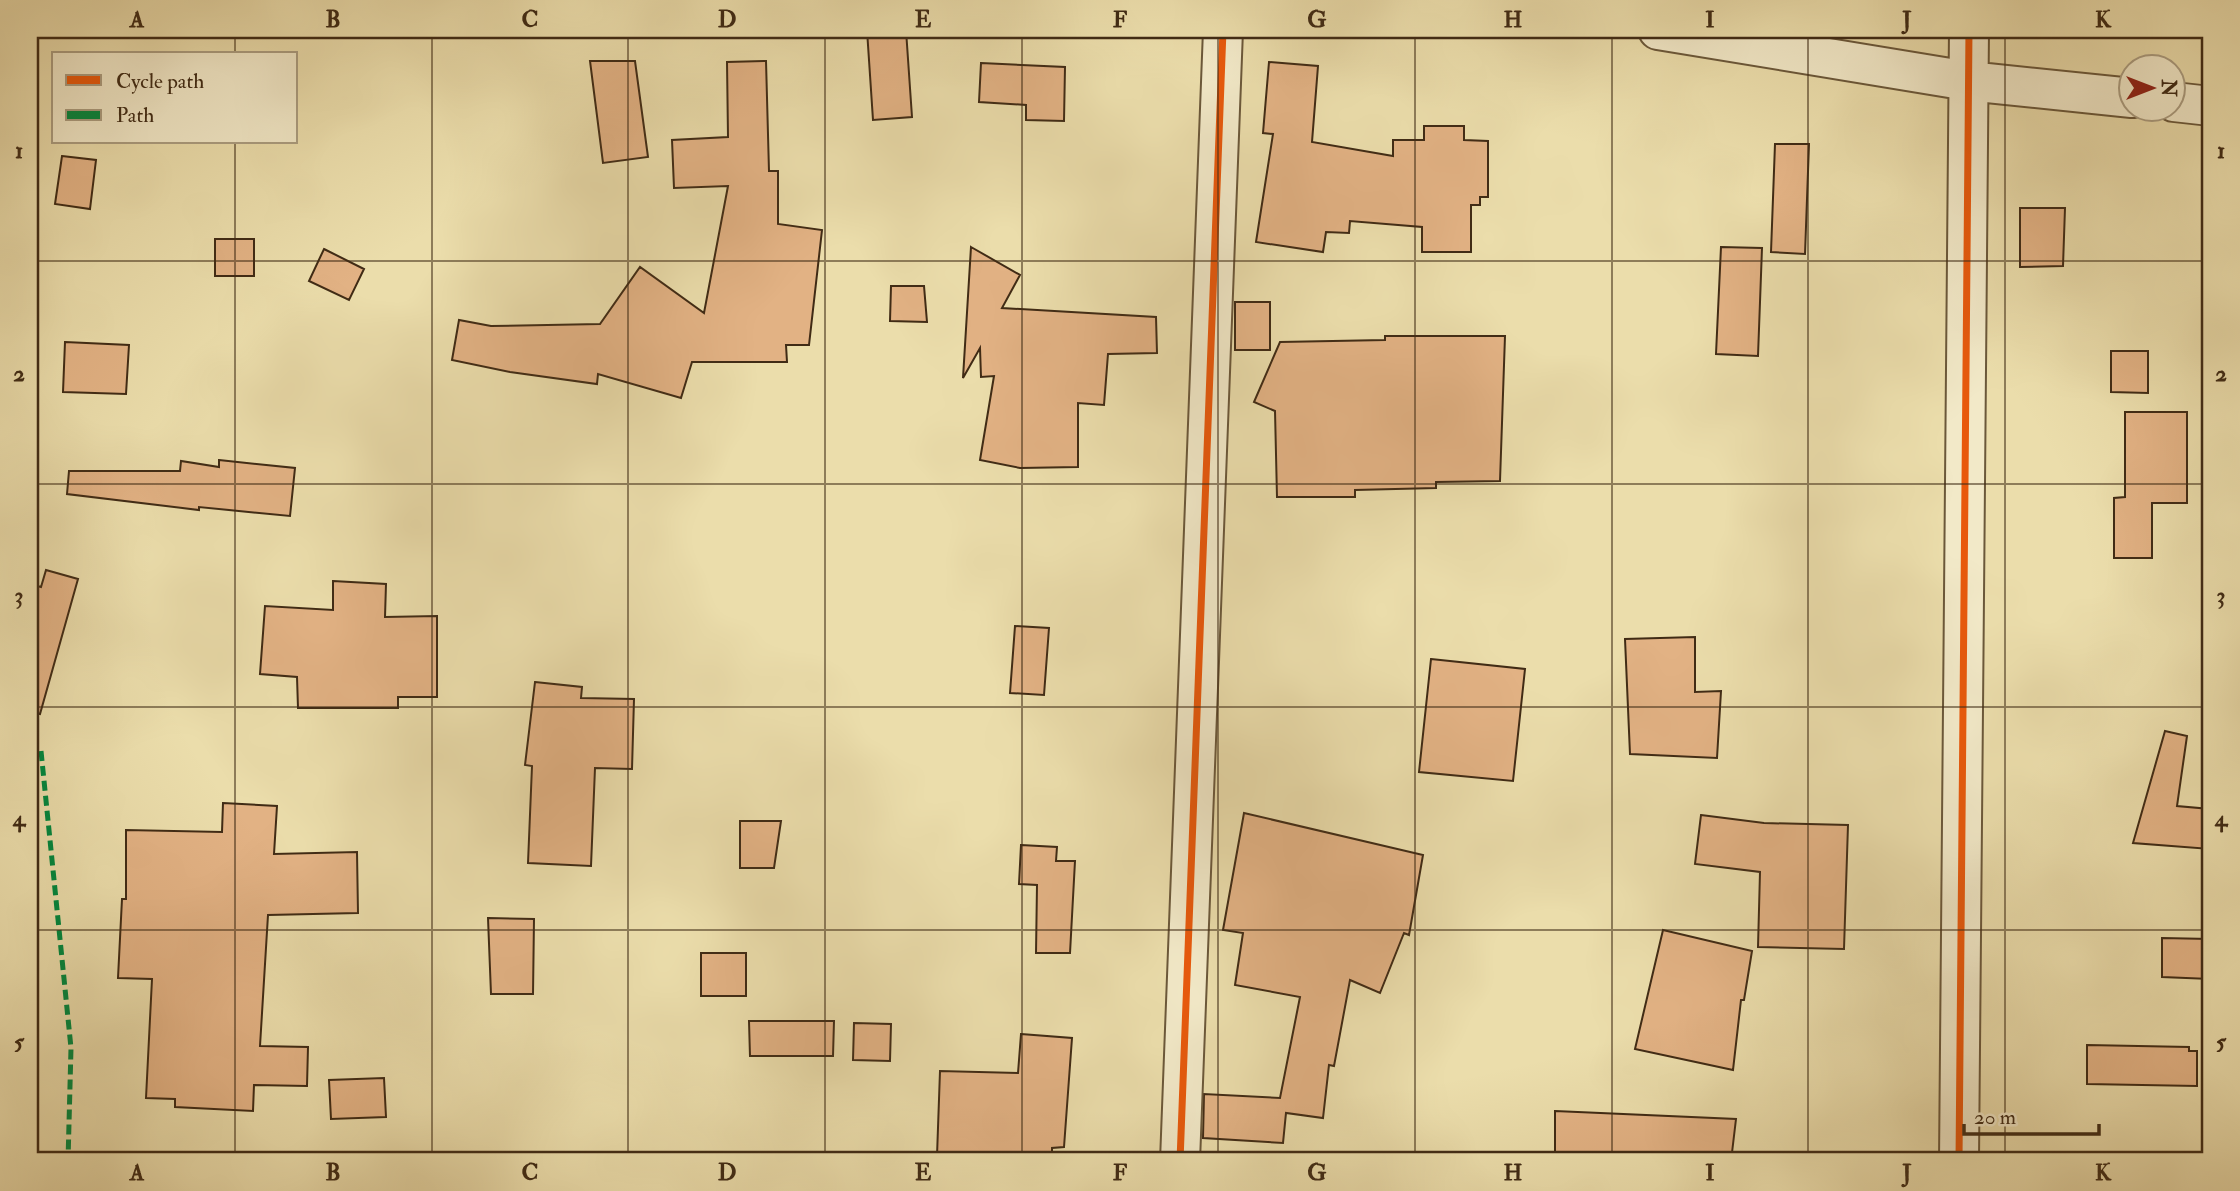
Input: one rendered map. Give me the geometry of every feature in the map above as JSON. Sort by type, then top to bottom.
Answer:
[{"type":"street","points":[[1180,1161],[1223,30]]},
{"type":"street","points":[[1658,30],[1968,81],[2118,97]]},
{"type":"street","points":[[1959,1161],[1969,30]]},
{"type":"street","points":[[2188,104],[2210,106]]},
{"type":"building","points":[[867,30],[906,30],[912,117],[873,120]]},
{"type":"building","points":[[590,61],[635,61],[648,157],[603,163]]},
{"type":"building","points":[[766,61],[769,171],[778,171],[778,224],[822,230],[809,345],[786,345],[787,362],[692,362],[681,398],[598,374],[597,384],[510,372],[452,360],[459,320],[491,326],[600,324],[640,267],[704,313],[728,186],[674,188],[672,140],[728,137],[727,62]]},
{"type":"building","points":[[1269,62],[1318,66],[1312,142],[1393,156],[1393,140],[1424,140],[1424,126],[1464,126],[1464,140],[1488,141],[1488,197],[1480,197],[1480,205],[1471,205],[1471,252],[1422,252],[1422,227],[1350,221],[1349,233],[1326,232],[1323,252],[1256,242],[1273,134],[1263,133]]},
{"type":"building","points":[[981,63],[1065,67],[1064,121],[1026,120],[1026,105],[979,102]]},
{"type":"building","points":[[1775,144],[1809,144],[1805,254],[1771,252]]},
{"type":"building","points":[[62,156],[96,160],[90,209],[55,204]]},
{"type":"building","points":[[2020,208],[2065,208],[2063,266],[2020,267]]},
{"type":"building","points":[[215,239],[254,239],[254,276],[215,276]]},
{"type":"building","points":[[971,247],[1020,275],[1002,308],[1156,317],[1157,353],[1108,354],[1104,405],[1078,403],[1078,467],[1020,468],[980,460],[994,376],[981,377],[980,348],[963,378]]},
{"type":"building","points":[[1721,247],[1762,248],[1758,356],[1716,354]]},
{"type":"building","points":[[324,249],[364,269],[349,300],[309,281]]},
{"type":"building","points":[[891,286],[924,286],[927,322],[890,321]]},
{"type":"building","points":[[1235,302],[1270,302],[1270,350],[1235,350]]},
{"type":"building","points":[[1385,336],[1505,336],[1500,481],[1436,482],[1436,488],[1355,490],[1355,497],[1277,497],[1275,411],[1254,402],[1280,342],[1385,340]]},
{"type":"building","points":[[65,342],[129,345],[126,394],[63,392]]},
{"type":"building","points":[[2111,351],[2148,351],[2148,393],[2111,392]]},
{"type":"building","points":[[2125,412],[2187,412],[2187,503],[2152,503],[2152,558],[2114,558],[2114,498],[2125,497]]},
{"type":"building","points":[[219,460],[295,468],[290,516],[199,507],[199,510],[67,494],[69,471],[180,471],[181,461],[219,467]]},
{"type":"building","points":[[46,570],[78,579],[40,714],[30,712],[30,584],[41,587]]},
{"type":"building","points":[[333,581],[386,584],[385,617],[437,616],[437,697],[398,697],[398,708],[298,708],[297,677],[260,674],[265,606],[333,610]]},
{"type":"building","points":[[1015,626],[1049,628],[1044,695],[1010,693]]},
{"type":"building","points":[[1695,637],[1695,692],[1721,691],[1717,758],[1630,754],[1625,639]]},
{"type":"building","points":[[1431,659],[1525,669],[1513,781],[1419,772]]},
{"type":"building","points":[[535,682],[582,687],[581,698],[634,699],[632,769],[595,768],[591,866],[528,863],[532,766],[525,765]]},
{"type":"building","points":[[2165,731],[2187,736],[2177,806],[2210,809],[2210,849],[2133,843]]},
{"type":"building","points":[[223,803],[277,806],[274,854],[357,852],[358,913],[268,915],[260,1046],[308,1047],[307,1086],[254,1085],[253,1111],[175,1107],[175,1099],[146,1098],[152,979],[118,978],[122,899],[126,899],[126,830],[222,832]]},
{"type":"building","points":[[1244,813],[1423,855],[1409,935],[1404,933],[1380,993],[1350,980],[1334,1066],[1329,1065],[1323,1118],[1286,1113],[1283,1143],[1203,1138],[1204,1094],[1280,1098],[1300,997],[1235,985],[1243,933],[1223,930]]},
{"type":"building","points":[[1701,815],[1764,823],[1848,825],[1844,949],[1758,947],[1760,872],[1695,864]]},
{"type":"building","points":[[740,821],[781,821],[774,868],[740,868]]},
{"type":"building","points":[[1021,845],[1057,847],[1056,861],[1075,861],[1070,953],[1036,953],[1037,885],[1019,884]]},
{"type":"building","points":[[488,918],[534,919],[533,994],[491,994]]},
{"type":"building","points":[[1663,930],[1752,951],[1744,1000],[1741,1000],[1733,1070],[1635,1049]]},
{"type":"building","points":[[2162,938],[2210,939],[2210,979],[2162,977]]},
{"type":"building","points":[[701,953],[746,953],[746,996],[701,996]]},
{"type":"building","points":[[749,1021],[834,1021],[833,1056],[750,1056]]},
{"type":"building","points":[[854,1023],[891,1024],[890,1061],[853,1060]]},
{"type":"building","points":[[1021,1034],[1072,1038],[1064,1147],[1052,1148],[1052,1155],[995,1154],[995,1158],[937,1156],[940,1071],[1018,1073]]},
{"type":"building","points":[[2087,1045],[2189,1047],[2189,1051],[2197,1051],[2197,1086],[2087,1084]]},
{"type":"building","points":[[384,1078],[386,1117],[331,1119],[329,1080]]},
{"type":"building","points":[[1555,1111],[1736,1119],[1731,1161],[1555,1161]]},
{"type":"marked path","points":[[41,751],[71,1048],[68,1161]]},
{"type":"cycle path","points":[[1180,1161],[1223,30]]},
{"type":"cycle path","points":[[1959,1161],[1969,30]]}]
